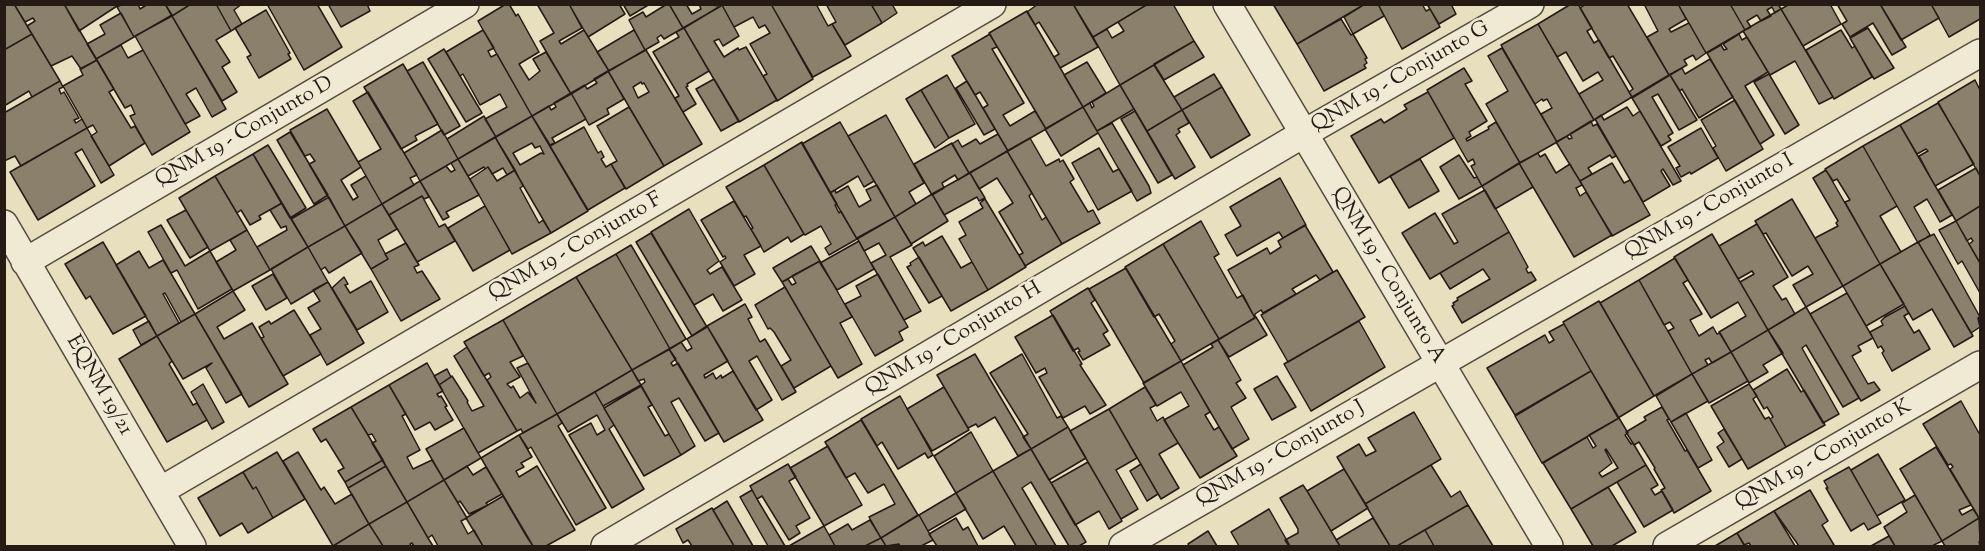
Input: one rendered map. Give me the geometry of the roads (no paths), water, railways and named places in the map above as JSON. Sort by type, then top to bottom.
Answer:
[{"type":"street","name":"QNM 19 - Conjunto D","points":[[25,262],[465,4]]},
{"type":"street","name":"QNM 19 - Conjunto F","points":[[160,491],[992,4]]},
{"type":"street","name":"QNM 19 - Conjunto A","points":[[1227,4],[1549,546]]},
{"type":"street","name":"QNM 19 - Conjunto G","points":[[1303,134],[1530,4]]},
{"type":"street","name":"QNM 19 - Conjunto I","points":[[1440,364],[1980,53]]},
{"type":"street","name":"QNM 19 - Conjunto H","points":[[605,546],[1303,134]]},
{"type":"street","name":"EQNM 19/21","points":[[4,224],[192,546]]},
{"type":"street","name":"QNM 19 - Conjunto J","points":[[1123,546],[1440,364]]},
{"type":"street","name":"QNM 19 - Conjunto K","points":[[1667,546],[1980,365]]}]
